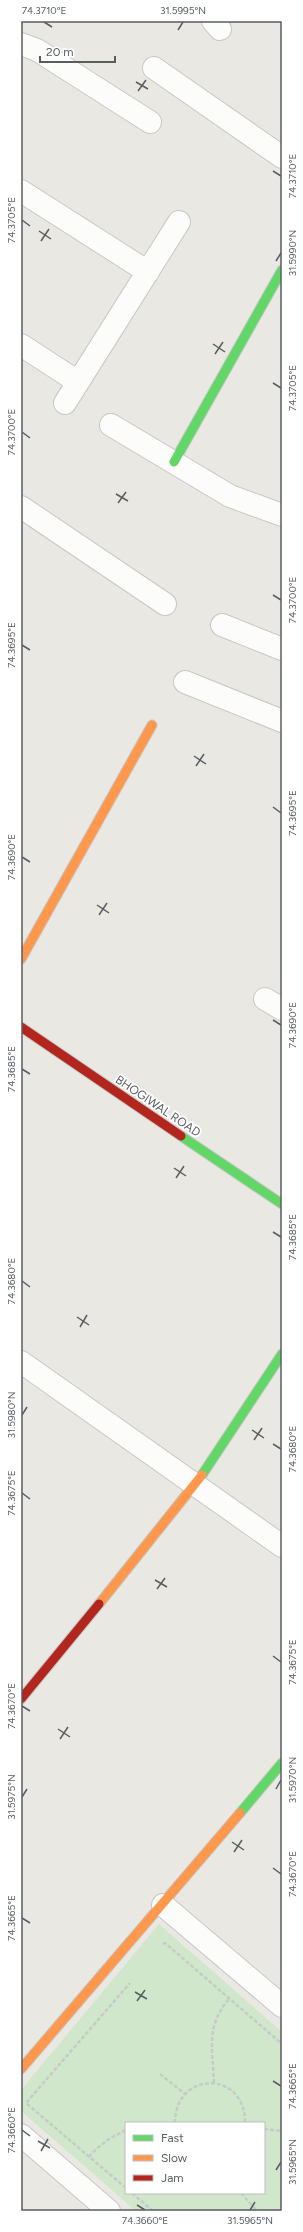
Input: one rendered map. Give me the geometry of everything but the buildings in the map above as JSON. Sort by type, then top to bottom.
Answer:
[{"type":"street","points":[[21,44],[37,50],[150,122]]},
{"type":"street","points":[[154,68],[282,157]]},
{"type":"street","points":[[21,191],[148,272]]},
{"type":"street","points":[[65,403],[179,222]]},
{"type":"street","points":[[174,462],[282,270]]},
{"type":"street","points":[[21,345],[78,382]]},
{"type":"street","points":[[111,425],[230,496],[282,515]]},
{"type":"street","points":[[21,507],[165,604]]},
{"type":"street","points":[[222,625],[282,649]]},
{"type":"street","points":[[185,682],[282,721]]},
{"type":"street","points":[[21,959],[152,725]]},
{"type":"street","name":"BHOGIWAL ROAD","points":[[21,1027],[282,1204]]},
{"type":"street","points":[[21,1699],[195,1485],[282,1354]]},
{"type":"street","points":[[23,1367],[282,1546]]},
{"type":"street","points":[[21,2069],[163,1905],[282,1763]]},
{"type":"street","points":[[163,1905],[282,2006]]},
{"type":"street","points":[[21,2135],[109,2211]]},
{"type":"path","points":[[160,1949],[165,1943],[282,2044]]},
{"type":"path","points":[[125,2187],[26,2104],[134,1978]]},
{"type":"path","points":[[214,2083],[212,2031],[216,2019],[229,1999]]},
{"type":"path","points":[[160,2074],[185,2094]]},
{"type":"path","points":[[175,2122],[177,2108],[185,2094],[198,2085],[214,2083],[232,2090],[238,2097],[243,2104],[245,2122]]},
{"type":"path","points":[[265,2129],[282,2131]]},
{"type":"path","points":[[89,2157],[98,2147],[111,2137],[125,2130]]},
{"type":"path","points":[[133,2194],[153,2211]]},
{"type":"path","points":[[242,2194],[257,2211]]},
{"type":"green space","points":[[159,1924],[282,2032],[282,2211],[136,2211],[21,2111],[21,2090]]},
{"type":"traffic: fast","points":[[174,462],[282,270]]},
{"type":"traffic: fast","points":[[181,1136],[282,1204]]},
{"type":"traffic: fast","points":[[202,1475],[282,1354]]},
{"type":"traffic: fast","points":[[240,1813],[282,1763]]},
{"type":"traffic: slow","points":[[21,959],[152,725]]},
{"type":"traffic: slow","points":[[99,1604],[202,1475]]},
{"type":"traffic: slow","points":[[21,2069],[240,1813]]},
{"type":"traffic: jam","points":[[21,1027],[181,1136]]},
{"type":"traffic: jam","points":[[21,1699],[99,1604]]}]
